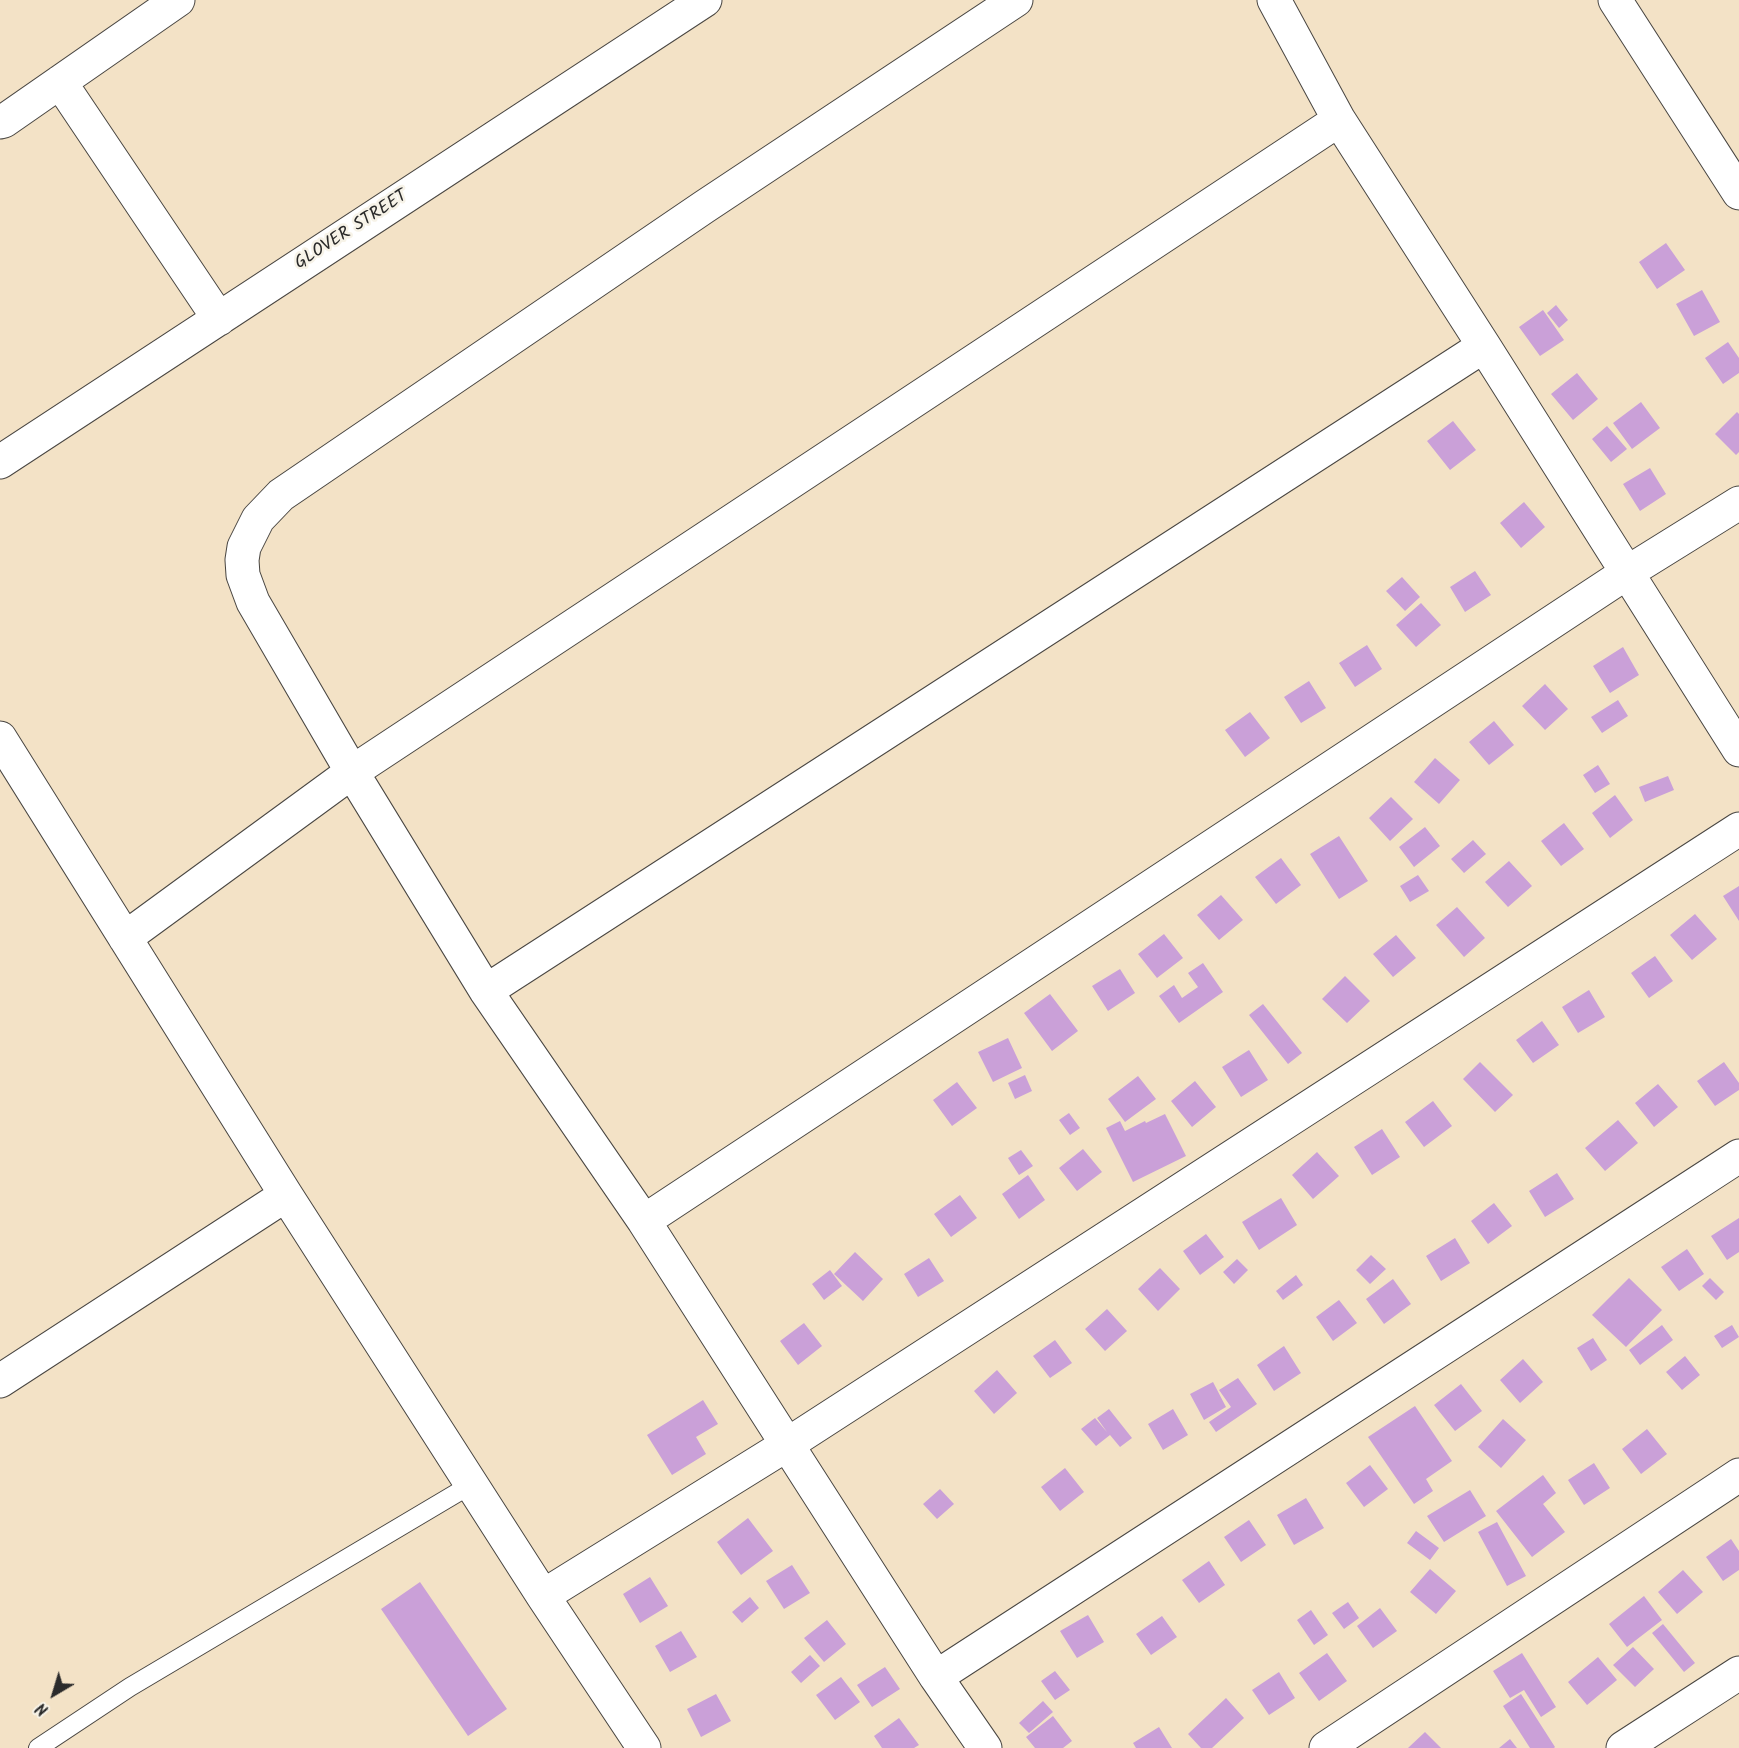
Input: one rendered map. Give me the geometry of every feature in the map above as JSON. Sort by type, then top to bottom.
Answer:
[{"type":"street","points":[[0,122],[178,0]]},
{"type":"street","name":"GLOVER STREET","points":[[0,462],[705,0]]},
{"type":"street","points":[[985,1748],[936,1677],[644,1221],[486,991],[352,772],[254,602],[243,575],[242,560],[244,547],[258,519],[280,495],[704,207],[1016,0]]},
{"type":"street","points":[[1274,0],[1339,120],[1739,750]]},
{"type":"street","points":[[1615,0],[1739,193]]},
{"type":"street","points":[[60,82],[219,319]]},
{"type":"street","points":[[125,938],[352,772],[1339,120]]},
{"type":"street","points":[[486,991],[1484,346]]},
{"type":"street","points":[[644,1221],[1628,572],[1739,503]]},
{"type":"street","points":[[0,738],[286,1195],[543,1596],[644,1748]]},
{"type":"street","points":[[543,1596],[788,1444],[1739,829]]},
{"type":"street","points":[[936,1677],[1739,1156]]},
{"type":"street","points":[[0,1381],[286,1195]]},
{"type":"street","points":[[1326,1748],[1739,1475]]},
{"type":"street","points":[[1623,1748],[1739,1673]]},
{"type":"lane","points":[[38,1748],[130,1687],[472,1484]]},
{"type":"building","points":[[1666,243],[1685,270],[1657,289],[1639,262]]},
{"type":"building","points":[[1702,290],[1720,322],[1694,336],[1676,304]]},
{"type":"building","points":[[1556,305],[1568,320],[1559,328],[1547,313]]},
{"type":"building","points":[[1543,310],[1564,340],[1540,356],[1519,327]]},
{"type":"building","points":[[1728,342],[1739,358],[1739,373],[1723,384],[1705,358]]},
{"type":"building","points":[[1577,373],[1598,399],[1573,420],[1551,394]]},
{"type":"building","points":[[1641,402],[1660,428],[1632,449],[1613,423]]},
{"type":"building","points":[[1737,412],[1739,414],[1739,452],[1736,455],[1715,434]]},
{"type":"building","points":[[1453,421],[1476,450],[1450,470],[1427,441]]},
{"type":"building","points":[[1607,426],[1627,449],[1611,462],[1592,439]]},
{"type":"building","points":[[1650,468],[1666,494],[1640,511],[1623,484]]},
{"type":"building","points":[[1524,502],[1545,527],[1521,548],[1500,523]]},
{"type":"building","points":[[1475,571],[1491,595],[1465,612],[1450,587]]},
{"type":"building","points":[[1402,577],[1420,597],[1405,611],[1386,591]]},
{"type":"building","points":[[1421,603],[1441,625],[1416,647],[1396,625]]},
{"type":"building","points":[[1367,645],[1382,669],[1355,687],[1339,663]]},
{"type":"building","points":[[1623,647],[1639,675],[1610,693],[1593,666]]},
{"type":"building","points":[[1309,681],[1326,708],[1301,723],[1284,697]]},
{"type":"building","points":[[1545,684],[1568,709],[1545,730],[1522,706]]},
{"type":"building","points":[[1618,700],[1628,716],[1602,733],[1591,717]]},
{"type":"building","points":[[1250,712],[1270,738],[1245,757],[1225,730]]},
{"type":"building","points":[[1494,721],[1514,745],[1489,765],[1469,742]]},
{"type":"building","points":[[1435,758],[1460,780],[1439,804],[1414,782]]},
{"type":"building","points":[[1598,765],[1610,784],[1595,793],[1583,775]]},
{"type":"building","points":[[1668,776],[1674,790],[1645,802],[1639,787]]},
{"type":"building","points":[[1615,795],[1633,820],[1610,838],[1592,813]]},
{"type":"building","points":[[1391,797],[1413,819],[1390,841],[1369,818]]},
{"type":"building","points":[[1564,823],[1584,849],[1561,866],[1541,841]]},
{"type":"building","points":[[1425,827],[1440,846],[1414,867],[1399,847]]},
{"type":"building","points":[[1339,836],[1368,881],[1339,899],[1310,854]]},
{"type":"building","points":[[1473,840],[1486,854],[1464,873],[1451,859]]},
{"type":"building","points":[[1281,858],[1301,885],[1276,904],[1255,877]]},
{"type":"building","points":[[1509,861],[1532,886],[1508,907],[1485,882]]},
{"type":"building","points":[[1418,875],[1429,891],[1410,902],[1400,886]]},
{"type":"building","points":[[1739,886],[1739,921],[1723,896]]},
{"type":"building","points":[[1221,895],[1243,920],[1219,940],[1197,915]]},
{"type":"building","points":[[1457,907],[1485,938],[1464,957],[1436,925]]},
{"type":"building","points":[[1695,914],[1717,939],[1692,960],[1670,935]]},
{"type":"building","points":[[1164,934],[1183,958],[1157,978],[1138,954]]},
{"type":"building","points":[[1396,935],[1416,958],[1393,977],[1373,954]]},
{"type":"building","points":[[1655,956],[1673,981],[1649,998],[1631,973]]},
{"type":"building","points":[[1203,963],[1223,992],[1179,1023],[1159,996],[1174,985],[1182,998],[1198,987],[1188,973]]},
{"type":"building","points":[[1120,969],[1135,993],[1108,1011],[1092,986]]},
{"type":"building","points":[[1345,976],[1370,1001],[1347,1023],[1322,999]]},
{"type":"building","points":[[1589,990],[1605,1017],[1578,1033],[1562,1007]]},
{"type":"building","points":[[1050,994],[1078,1031],[1052,1051],[1024,1013]]},
{"type":"building","points":[[1263,1004],[1302,1053],[1288,1064],[1249,1015]]},
{"type":"building","points":[[1542,1021],[1559,1045],[1533,1063],[1516,1040]]},
{"type":"building","points":[[1008,1038],[1022,1068],[993,1082],[978,1052]]},
{"type":"building","points":[[1249,1050],[1268,1080],[1241,1097],[1222,1067]]},
{"type":"building","points":[[1480,1062],[1513,1095],[1495,1112],[1463,1079]]},
{"type":"building","points":[[1724,1062],[1739,1083],[1739,1090],[1715,1106],[1697,1081]]},
{"type":"building","points":[[1025,1075],[1032,1091],[1015,1099],[1008,1083]]},
{"type":"building","points":[[1138,1076],[1156,1099],[1125,1122],[1108,1099]]},
{"type":"building","points":[[1195,1081],[1216,1107],[1192,1127],[1171,1101]]},
{"type":"building","points":[[957,1082],[977,1108],[952,1126],[933,1100]]},
{"type":"building","points":[[1658,1084],[1678,1107],[1654,1127],[1635,1103]]},
{"type":"building","points":[[1433,1101],[1452,1126],[1424,1147],[1405,1122]]},
{"type":"building","points":[[1069,1113],[1080,1128],[1070,1135],[1059,1120]]},
{"type":"building","points":[[1165,1114],[1186,1156],[1133,1182],[1106,1128],[1120,1121],[1125,1131]]},
{"type":"building","points":[[1618,1120],[1638,1143],[1605,1171],[1585,1148]]},
{"type":"building","points":[[1382,1129],[1400,1157],[1372,1175],[1354,1147]]},
{"type":"building","points":[[1083,1149],[1102,1172],[1077,1191],[1059,1168]]},
{"type":"building","points":[[1021,1150],[1033,1166],[1019,1175],[1008,1158]]},
{"type":"building","points":[[1317,1152],[1339,1176],[1313,1199],[1292,1175]]},
{"type":"building","points":[[1557,1173],[1574,1199],[1545,1217],[1529,1191]]},
{"type":"building","points":[[1028,1175],[1045,1200],[1019,1219],[1002,1194]]},
{"type":"building","points":[[960,1195],[977,1218],[951,1237],[934,1214]]},
{"type":"building","points":[[1281,1198],[1297,1225],[1259,1250],[1242,1222]]},
{"type":"building","points":[[1494,1203],[1512,1226],[1488,1244],[1471,1221]]},
{"type":"building","points":[[1739,1218],[1739,1252],[1727,1260],[1711,1236]]},
{"type":"building","points":[[1206,1234],[1224,1257],[1200,1275],[1183,1251]]},
{"type":"building","points":[[1455,1238],[1470,1263],[1441,1281],[1426,1256]]},
{"type":"building","points":[[1687,1249],[1704,1274],[1679,1291],[1661,1267]]},
{"type":"building","points":[[855,1252],[883,1279],[863,1301],[834,1274]]},
{"type":"building","points":[[1371,1255],[1386,1269],[1370,1284],[1356,1270]]},
{"type":"building","points":[[929,1258],[944,1281],[918,1297],[904,1274]]},
{"type":"building","points":[[1237,1259],[1248,1270],[1234,1284],[1223,1272]]},
{"type":"building","points":[[1160,1268],[1180,1289],[1158,1311],[1138,1289]]},
{"type":"building","points":[[830,1270],[842,1286],[824,1300],[812,1284]]},
{"type":"building","points":[[1296,1275],[1303,1285],[1283,1300],[1276,1291]]},
{"type":"building","points":[[1629,1278],[1662,1310],[1626,1347],[1592,1315]]},
{"type":"building","points":[[1710,1278],[1724,1292],[1716,1300],[1702,1286]]},
{"type":"building","points":[[1393,1279],[1411,1304],[1384,1324],[1366,1299]]},
{"type":"building","points":[[1339,1300],[1357,1323],[1333,1341],[1316,1317]]},
{"type":"building","points":[[1107,1309],[1127,1331],[1105,1351],[1085,1329]]},
{"type":"building","points":[[804,1323],[822,1346],[798,1365],[780,1341]]},
{"type":"building","points":[[1662,1325],[1673,1340],[1640,1365],[1629,1350]]},
{"type":"building","points":[[1732,1325],[1739,1337],[1722,1348],[1714,1336]]},
{"type":"building","points":[[1593,1338],[1607,1360],[1591,1371],[1577,1348]]},
{"type":"building","points":[[1055,1340],[1072,1363],[1050,1378],[1033,1356]]},
{"type":"building","points":[[1284,1346],[1301,1373],[1274,1391],[1257,1365]]},
{"type":"building","points":[[1685,1356],[1700,1375],[1682,1390],[1666,1372]]},
{"type":"building","points":[[1523,1359],[1543,1382],[1520,1403],[1500,1380]]},
{"type":"building","points":[[997,1370],[1017,1393],[994,1414],[974,1391]]},
{"type":"building","points":[[1238,1378],[1257,1404],[1216,1432],[1209,1422],[1231,1407],[1219,1390]]},
{"type":"building","points":[[1213,1382],[1226,1407],[1204,1420],[1190,1394]]},
{"type":"building","points":[[1461,1384],[1482,1411],[1455,1431],[1434,1405]]},
{"type":"building","points":[[703,1400],[718,1424],[696,1437],[706,1454],[672,1475],[647,1435]]},
{"type":"building","points":[[1415,1406],[1452,1461],[1426,1479],[1433,1491],[1414,1504],[1368,1437]]},
{"type":"building","points":[[1109,1409],[1132,1438],[1120,1447],[1110,1435],[1096,1446],[1081,1429],[1095,1418],[1107,1432],[1097,1418]]},
{"type":"building","points":[[1173,1409],[1188,1435],[1163,1450],[1148,1424]]},
{"type":"building","points":[[1503,1419],[1526,1440],[1501,1468],[1478,1447]]},
{"type":"building","points":[[1647,1429],[1667,1454],[1641,1474],[1622,1449]]},
{"type":"building","points":[[1594,1463],[1610,1488],[1584,1505],[1568,1480]]},
{"type":"building","points":[[1370,1465],[1388,1489],[1364,1507],[1346,1483]]},
{"type":"building","points":[[1065,1468],[1084,1492],[1060,1511],[1041,1487]]},
{"type":"building","points":[[1543,1475],[1556,1493],[1543,1504],[1565,1532],[1532,1557],[1496,1511]]},
{"type":"building","points":[[940,1489],[954,1504],[937,1519],[923,1504]]},
{"type":"building","points":[[1470,1490],[1486,1516],[1444,1542],[1427,1516]]},
{"type":"building","points":[[1306,1498],[1324,1528],[1294,1545],[1277,1515]]},
{"type":"building","points":[[748,1518],[773,1551],[741,1575],[717,1542]]},
{"type":"building","points":[[1249,1520],[1266,1545],[1241,1562],[1224,1537]]},
{"type":"building","points":[[1497,1522],[1526,1576],[1507,1586],[1478,1532]]},
{"type":"building","points":[[1416,1531],[1439,1548],[1430,1560],[1407,1543]]},
{"type":"building","points":[[1731,1539],[1739,1551],[1739,1570],[1723,1581],[1706,1557]]},
{"type":"building","points":[[1209,1561],[1225,1585],[1199,1603],[1182,1580]]},
{"type":"building","points":[[792,1565],[810,1593],[784,1609],[766,1581]]},
{"type":"building","points":[[1430,1569],[1456,1591],[1436,1614],[1410,1592]]},
{"type":"building","points":[[1683,1570],[1703,1592],[1677,1614],[1658,1592]]},
{"type":"building","points":[[650,1577],[668,1606],[640,1623],[623,1594]]},
{"type":"building","points":[[420,1582],[507,1709],[468,1736],[381,1609]]},
{"type":"building","points":[[1644,1596],[1662,1620],[1627,1647],[1609,1624]]},
{"type":"building","points":[[750,1597],[759,1608],[742,1623],[732,1612]]},
{"type":"building","points":[[1348,1602],[1359,1618],[1344,1629],[1332,1613]]},
{"type":"building","points":[[1380,1608],[1397,1631],[1373,1648],[1357,1626]]},
{"type":"building","points":[[1311,1610],[1328,1635],[1314,1645],[1297,1620]]},
{"type":"building","points":[[1088,1615],[1104,1642],[1077,1658],[1060,1631]]},
{"type":"building","points":[[1162,1616],[1177,1637],[1151,1655],[1136,1634]]},
{"type":"building","points":[[827,1620],[846,1644],[824,1662],[804,1638]]},
{"type":"building","points":[[1663,1624],[1695,1663],[1684,1672],[1652,1633]]},
{"type":"building","points":[[681,1631],[697,1657],[670,1672],[655,1646]]},
{"type":"building","points":[[1633,1647],[1654,1669],[1635,1687],[1613,1665]]},
{"type":"building","points":[[1327,1653],[1347,1681],[1319,1701],[1299,1673]]},
{"type":"building","points":[[1522,1653],[1556,1707],[1541,1717],[1524,1690],[1510,1698],[1493,1671]]},
{"type":"building","points":[[810,1655],[820,1666],[801,1683],[791,1672]]},
{"type":"building","points":[[1598,1657],[1617,1680],[1587,1705],[1568,1682]]},
{"type":"building","points":[[885,1667],[900,1689],[872,1707],[857,1685]]},
{"type":"building","points":[[1055,1671],[1070,1690],[1055,1700],[1041,1681]]},
{"type":"building","points":[[1279,1672],[1295,1698],[1269,1715],[1252,1690]]},
{"type":"building","points":[[841,1677],[860,1702],[835,1720],[816,1695]]},
{"type":"building","points":[[716,1694],[731,1721],[701,1737],[687,1709]]},
{"type":"building","points":[[1521,1694],[1554,1748],[1530,1748],[1503,1706]]},
{"type":"building","points":[[1226,1698],[1244,1718],[1212,1748],[1201,1748],[1188,1734]]},
{"type":"building","points":[[1043,1701],[1053,1712],[1029,1733],[1019,1723]]},
{"type":"building","points":[[1053,1716],[1072,1741],[1063,1748],[1035,1748],[1026,1737]]},
{"type":"building","points":[[899,1718],[919,1745],[914,1748],[882,1748],[874,1736]]},
{"type":"building","points":[[1159,1727],[1172,1748],[1136,1748],[1133,1743]]},
{"type":"building","points":[[1425,1732],[1441,1748],[1408,1748]]},
{"type":"building","points":[[1510,1739],[1517,1748],[1499,1748]]}]
